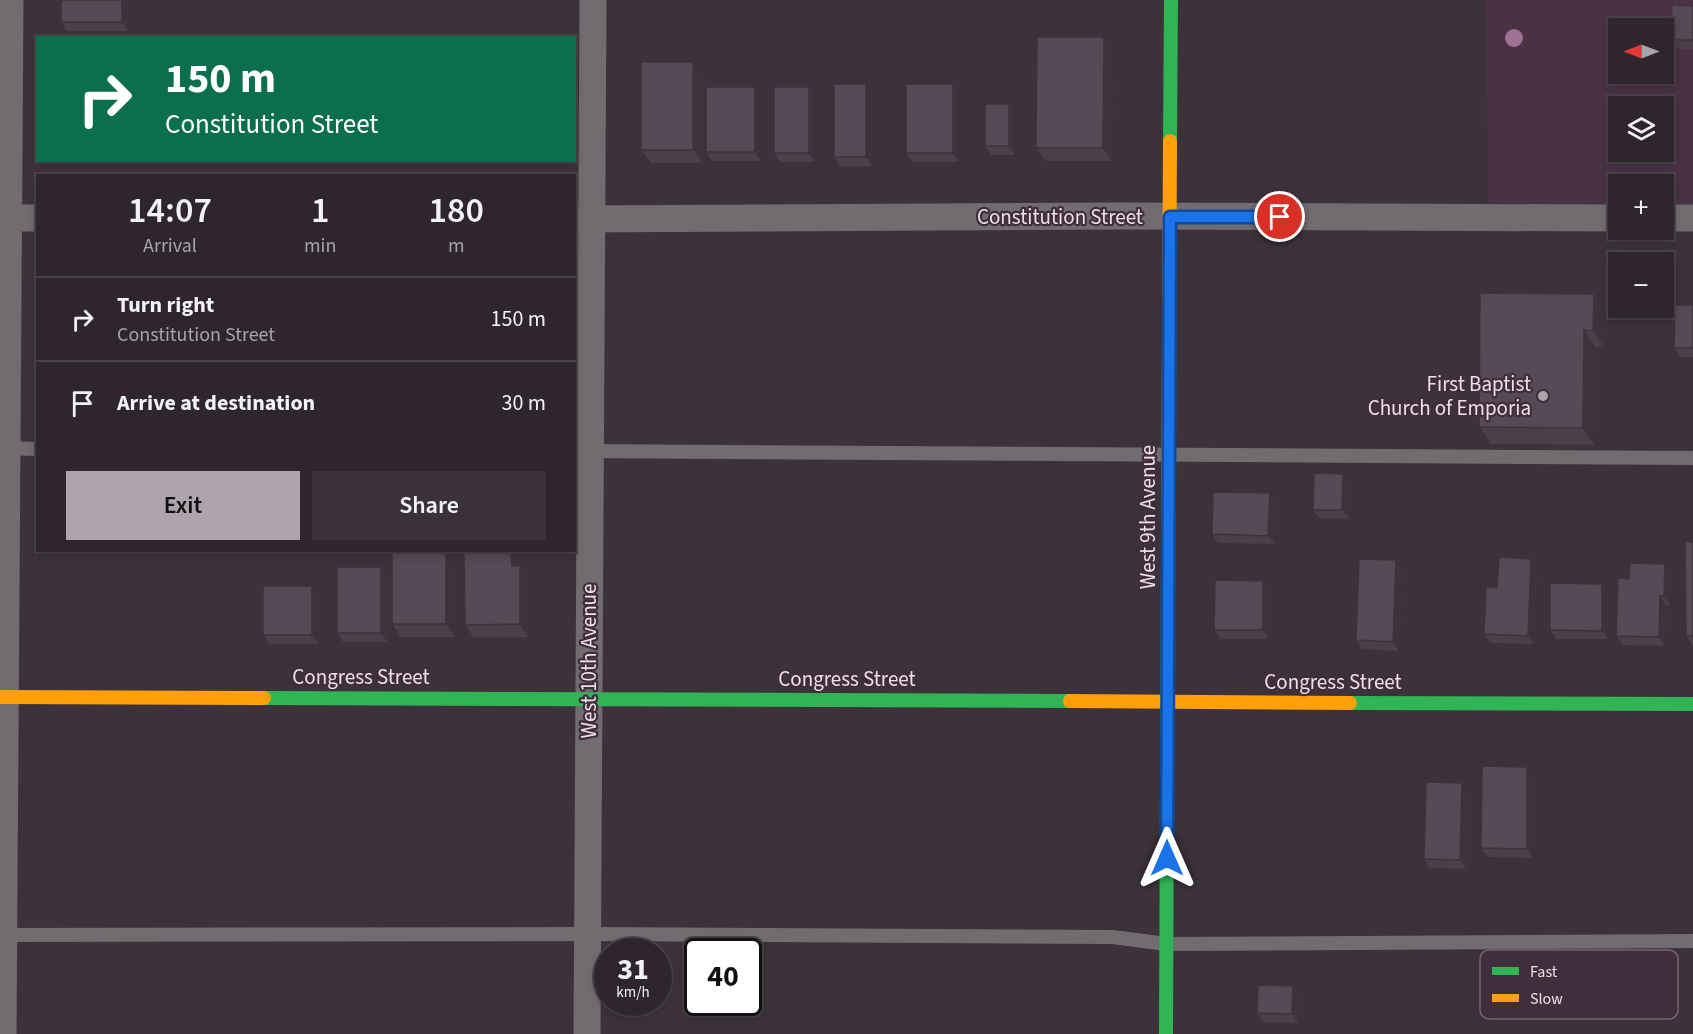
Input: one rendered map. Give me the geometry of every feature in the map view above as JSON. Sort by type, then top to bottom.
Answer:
[{"type":"street","points":[[3,1034],[4,218],[10,0]]},
{"type":"street","name":"West 10th Avenue","points":[[587,1034],[588,699],[582,452],[583,219],[592,0]]},
{"type":"street","name":"West 9th Avenue","points":[[1166,1034],[1171,0]]},
{"type":"street","points":[[4,218],[36,218]]},
{"type":"street","name":"Constitution Street","points":[[583,219],[1608,218]]},
{"type":"street","points":[[1674,218],[1693,218]]},
{"type":"street","name":"Congress Street","points":[[3,697],[1693,704]]},
{"type":"lane","points":[[4,448],[36,449]]},
{"type":"lane","points":[[582,452],[1693,458]]},
{"type":"lane","points":[[2,935],[588,934],[1113,937],[1166,944],[1693,941]]},
{"type":"shaded area","points":[[1486,0],[1693,0],[1693,205],[1674,205],[1674,174],[1608,174],[1608,204],[1488,203]]},
{"type":"building","points":[[61,0],[122,0],[122,22],[61,22]]},
{"type":"building","points":[[1672,5],[1693,6],[1693,40],[1674,40],[1674,18],[1672,18]]},
{"type":"building","points":[[1037,37],[1104,37],[1103,148],[1036,148]]},
{"type":"building","points":[[641,62],[693,62],[693,150],[641,150]]},
{"type":"building","points":[[834,84],[866,84],[866,157],[834,157]]},
{"type":"building","points":[[906,84],[953,84],[953,153],[906,153]]},
{"type":"building","points":[[706,87],[755,87],[755,152],[706,152]]},
{"type":"building","points":[[774,87],[809,87],[809,153],[774,153]]},
{"type":"building","points":[[985,104],[1009,104],[1009,146],[985,146]]},
{"type":"building","name":"First Baptist Church of Emporia","points":[[1480,293],[1594,294],[1593,331],[1584,330],[1583,428],[1479,427]]},
{"type":"building","points":[[1675,305],[1693,305],[1693,348],[1674,348]]},
{"type":"building","points":[[1314,473],[1343,474],[1342,510],[1313,510]]},
{"type":"building","points":[[1213,492],[1270,493],[1268,536],[1212,534]]},
{"type":"building","points":[[1685,542],[1693,542],[1693,636],[1686,636]]},
{"type":"building","points":[[392,552],[446,552],[446,624],[392,624]]},
{"type":"building","points":[[464,552],[511,552],[512,566],[520,566],[520,624],[465,625]]},
{"type":"building","points":[[1499,557],[1531,559],[1528,636],[1484,634],[1486,587],[1497,588]]},
{"type":"building","points":[[1359,559],[1396,560],[1393,642],[1356,640]]},
{"type":"building","points":[[1630,563],[1665,564],[1664,596],[1660,596],[1659,637],[1616,636],[1618,578],[1629,579]]},
{"type":"building","points":[[337,567],[381,567],[381,633],[337,633]]},
{"type":"building","points":[[1215,580],[1263,581],[1263,630],[1214,630]]},
{"type":"building","points":[[1550,583],[1602,584],[1602,631],[1550,630]]},
{"type":"building","points":[[263,586],[312,586],[312,635],[263,635]]},
{"type":"building","points":[[1482,766],[1527,767],[1527,849],[1481,848]]},
{"type":"building","points":[[1426,782],[1462,783],[1460,860],[1424,859]]},
{"type":"building","points":[[1258,985],[1293,986],[1292,1014],[1257,1013]]},
{"type":"traffic: fast","points":[[1170,141],[1171,0]]},
{"type":"traffic: fast","points":[[1166,1034],[1168,554]]},
{"type":"traffic: fast","points":[[264,698],[1070,701]]},
{"type":"traffic: fast","points":[[1350,703],[1693,704]]},
{"type":"traffic: slow","points":[[1168,554],[1170,141]]},
{"type":"traffic: slow","points":[[0,697],[264,698]]},
{"type":"traffic: slow","points":[[1070,701],[1350,703]]},
{"type":"place","name":"First Baptist Church of Emporia","points":[[1543,396]]},
{"type":"route","points":[[1167,858],[1170,217],[1280,217]]}]
